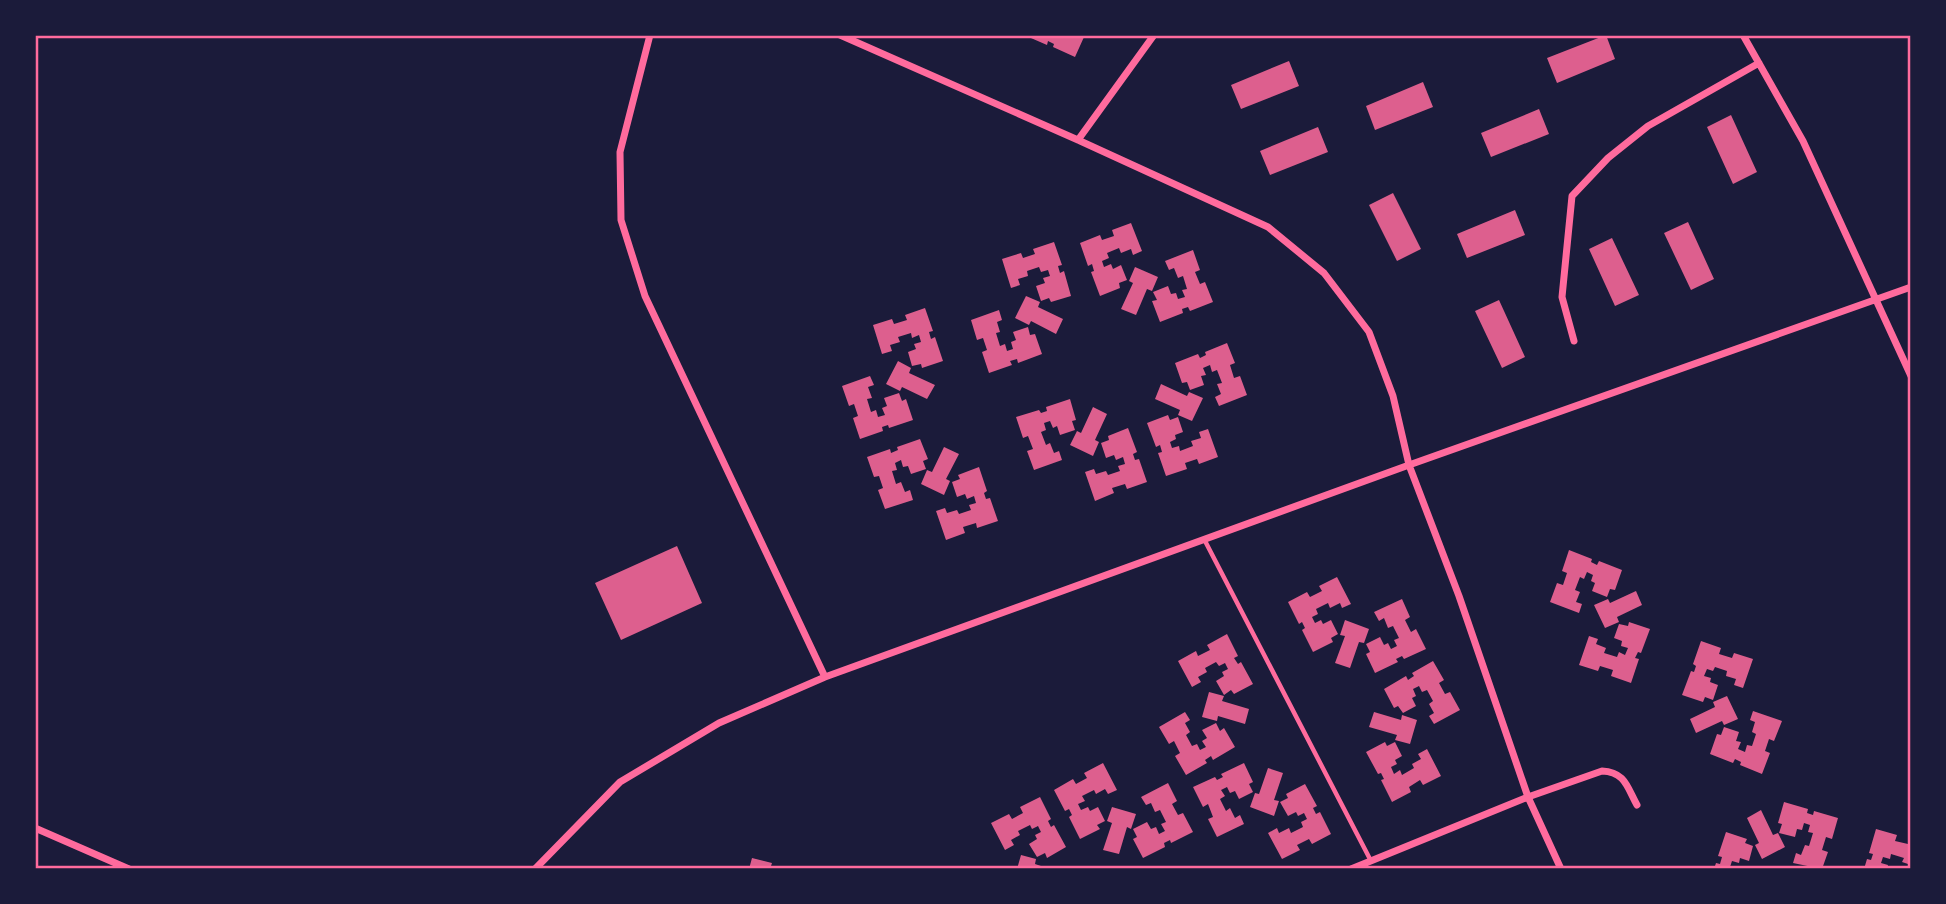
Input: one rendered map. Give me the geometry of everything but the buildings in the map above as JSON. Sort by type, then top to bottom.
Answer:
[{"type":"street","points":[[650,35],[620,152],[621,220],[645,296],[825,677]]},
{"type":"street","points":[[840,35],[1078,139],[1268,227],[1324,273],[1369,332],[1394,396],[1409,465],[1459,596],[1528,797],[1561,869]]},
{"type":"street","points":[[1078,139],[1154,35]]},
{"type":"street","points":[[1743,35],[1803,141],[1911,376]]},
{"type":"street","points":[[1574,341],[1562,297],[1572,196],[1608,158],[1648,127],[1759,62]]},
{"type":"street","points":[[535,869],[620,782],[719,723],[825,677],[1409,465],[1875,302],[1911,287]]},
{"type":"street","points":[[1352,869],[1528,797],[1602,771],[1613,772],[1621,777],[1637,805]]},
{"type":"street","points":[[35,828],[129,869]]},
{"type":"lane","points":[[1204,539],[1371,861]]}]
